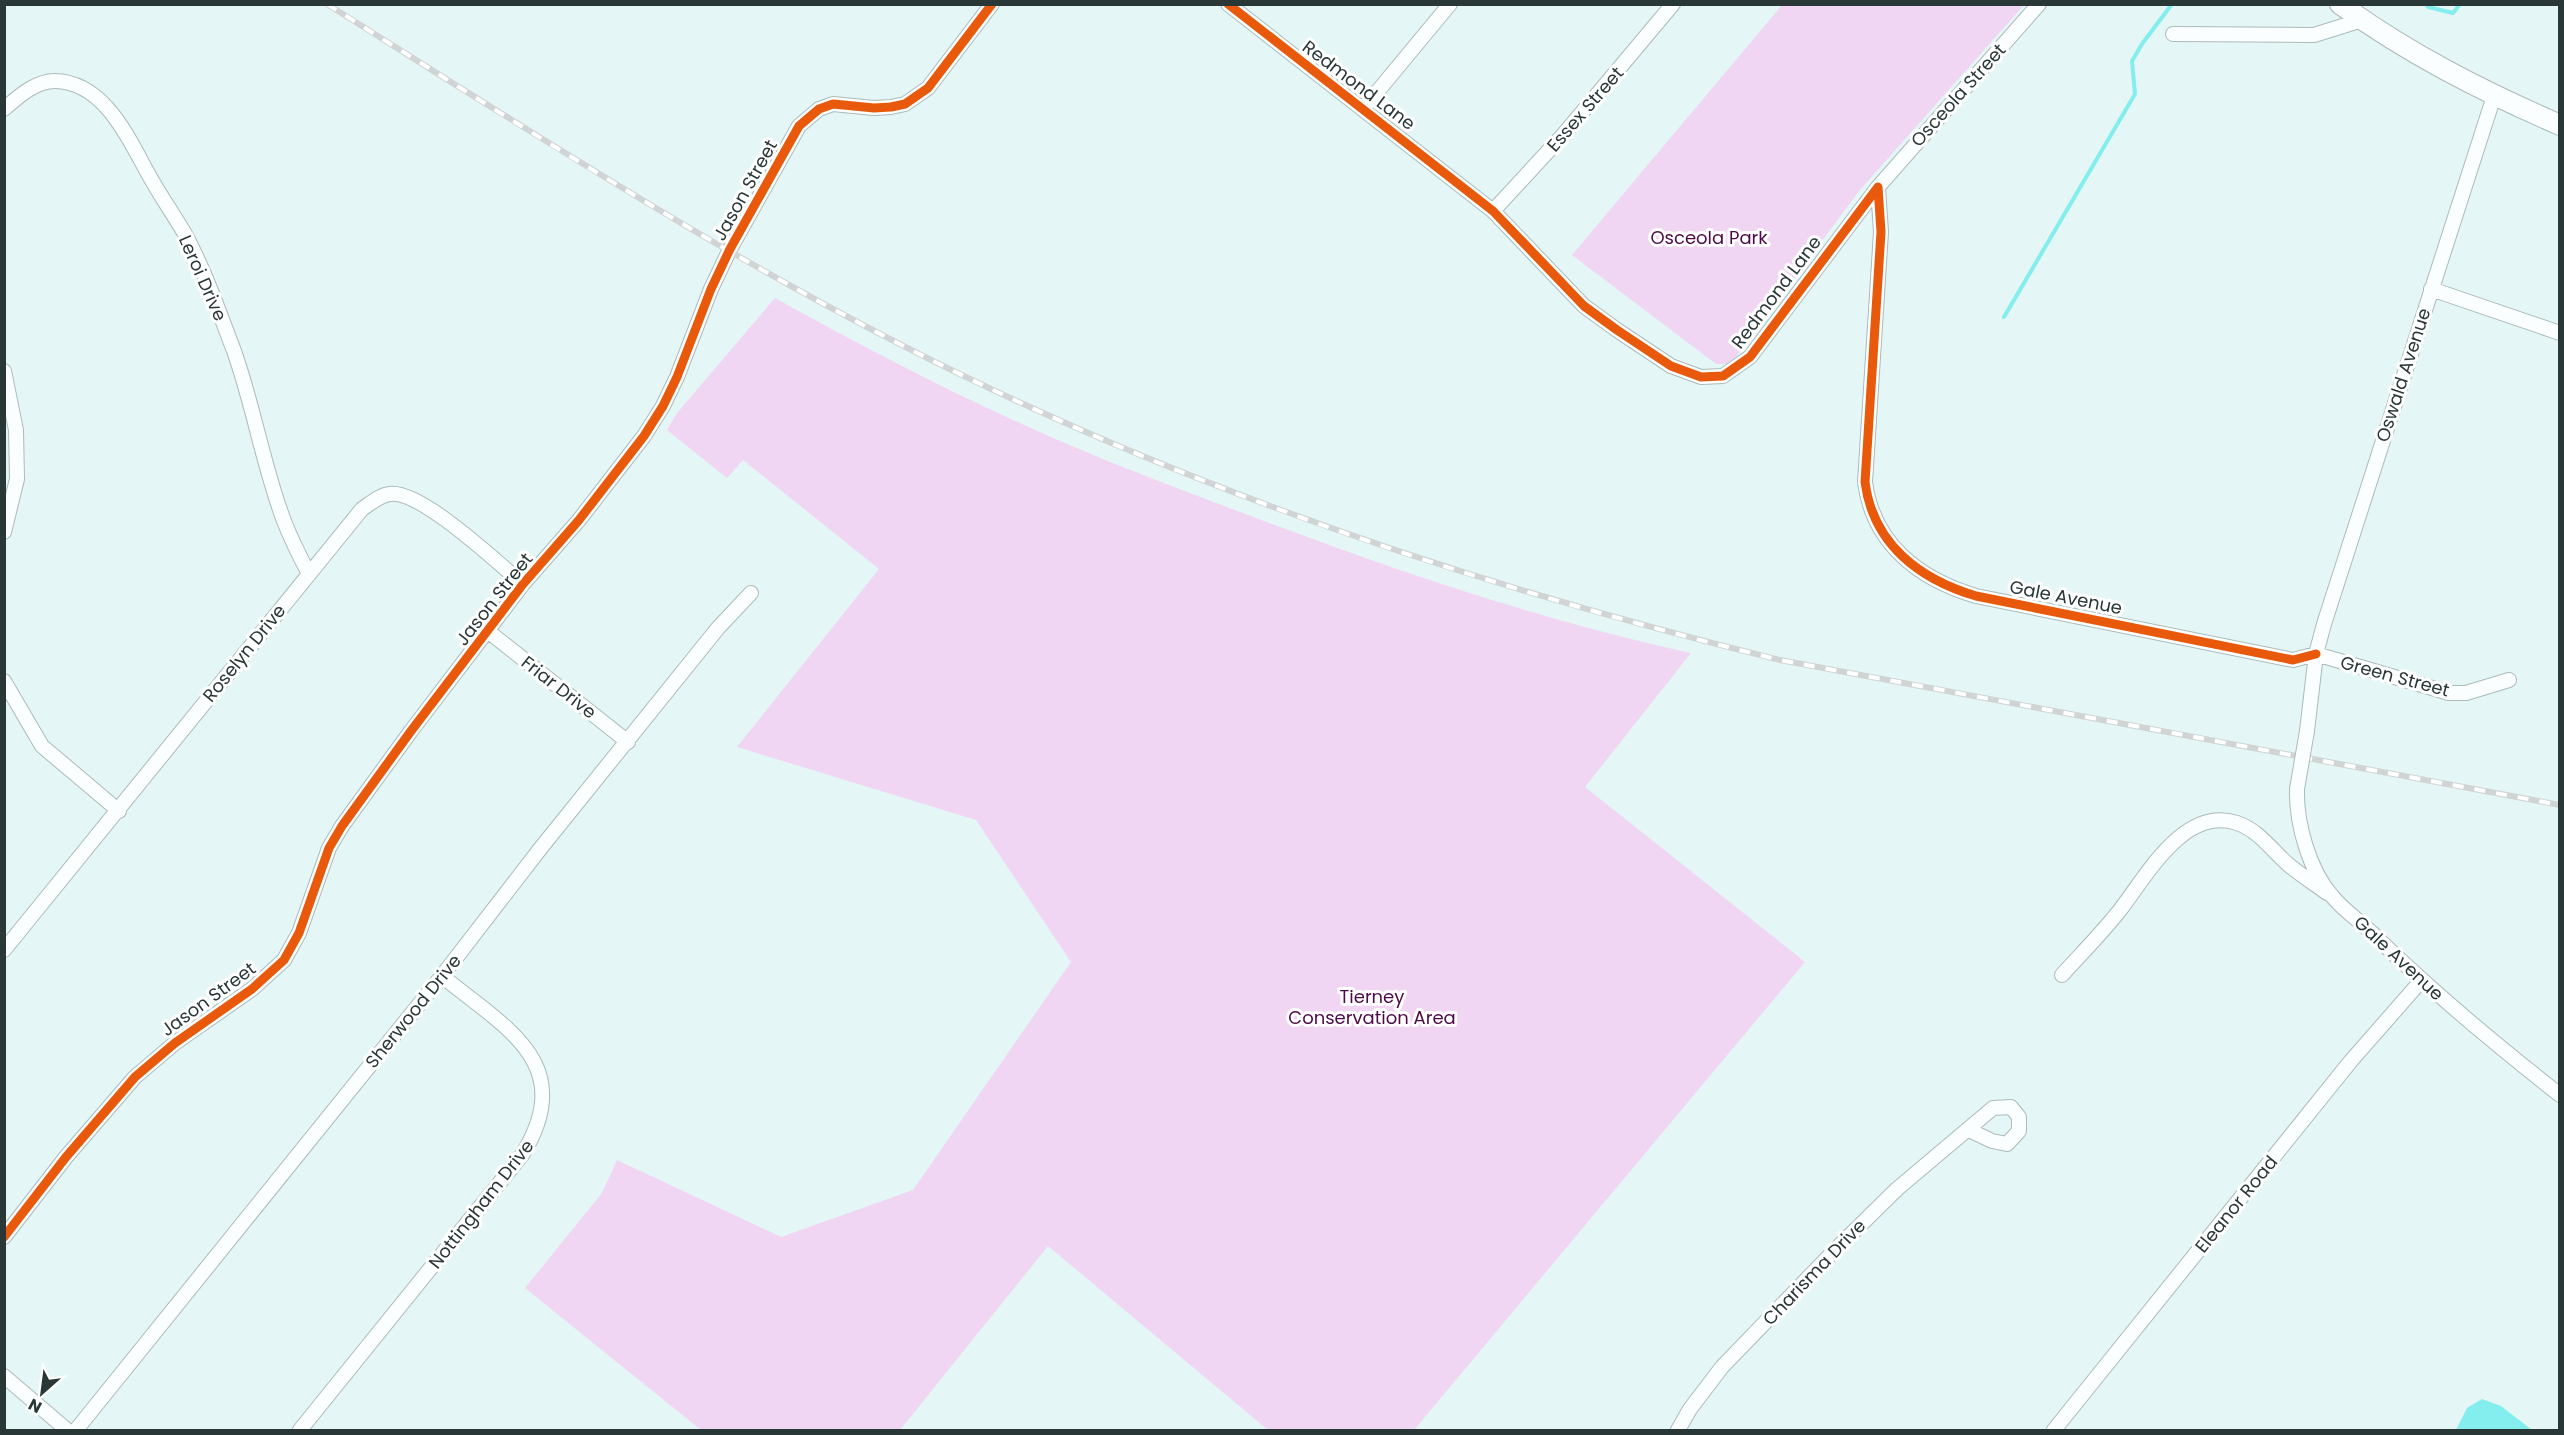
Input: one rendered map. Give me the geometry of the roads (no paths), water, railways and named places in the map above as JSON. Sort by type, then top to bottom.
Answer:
[{"type":"highway","points":[[2340,4],[2429,62],[2493,96],[2559,125]]},
{"type":"street","name":"Jason Street","points":[[4,1237],[66,1157],[135,1077],[175,1043],[252,988],[284,960],[298,933],[329,848],[342,826],[411,730],[524,584],[579,520],[644,436],[663,406],[677,378],[711,289],[730,249],[799,126],[819,109],[833,104],[883,108],[905,104],[920,95],[928,88],[992,4]]},
{"type":"street","name":"Redmond Lane","points":[[1228,4],[1493,211],[1576,298],[1600,319],[1679,369],[1694,375],[1717,378],[1735,370],[1750,357],[1878,187]]},
{"type":"street","points":[[1363,109],[1450,4]]},
{"type":"street","name":"Essex Street","points":[[1493,211],[1564,134],[1674,4]]},
{"type":"street","name":"Osceola Street","points":[[1878,187],[2039,4]]},
{"type":"street","points":[[2173,34],[2314,35],[2362,20]]},
{"type":"street","name":"Leroi Drive","points":[[4,109],[23,93],[39,85],[53,81],[64,82],[100,102],[122,126],[185,236],[210,288],[235,354],[284,520],[309,574]]},
{"type":"street","name":"Oswald Avenue","points":[[2316,654],[2493,96]]},
{"type":"street","name":"Gale Avenue","points":[[1878,187],[1881,222],[1865,482],[1873,513],[1895,548],[1920,572],[1950,588],[2006,603],[2169,633],[2293,660],[2316,654],[2307,731],[2297,789],[2298,817],[2310,856],[2331,896],[2421,981],[2559,1095]]},
{"type":"street","points":[[2431,290],[2559,333]]},
{"type":"street","points":[[4,371],[16,430],[17,479],[4,532]]},
{"type":"street","name":"Roselyn Drive","points":[[4,950],[362,509],[378,498],[392,493],[412,498],[436,513],[524,584]]},
{"type":"street","name":"Sherwood Drive","points":[[76,1431],[718,628],[751,593]]},
{"type":"street","name":"Friar Drive","points":[[489,632],[628,742]]},
{"type":"street","name":"Green Street","points":[[2316,654],[2449,693],[2466,693],[2509,680]]},
{"type":"street","points":[[4,681],[42,746],[118,811]]},
{"type":"street","points":[[2062,975],[2119,912],[2165,851],[2186,832],[2205,823],[2229,821],[2250,830],[2265,840],[2290,866],[2331,896]]},
{"type":"street","name":"Nottingham Drive","points":[[300,1431],[522,1155],[540,1121],[543,1087],[533,1057],[509,1032],[442,976]]},
{"type":"street","name":"Eleanor Road","points":[[2054,1431],[2350,1062],[2421,981]]},
{"type":"street","name":"Charisma Drive","points":[[1678,1431],[1707,1385],[1815,1269],[1897,1189],[1969,1130]]},
{"type":"street","points":[[4,1377],[67,1431]]},
{"type":"water","points":[[2482,1399],[2501,1406],[2532,1430],[2456,1430],[2467,1408]]},
{"type":"waterway","points":[[2004,317],[2135,94],[2132,61],[2172,4]]},
{"type":"waterway","points":[[2426,4],[2428,7],[2453,13],[2460,4]]},
{"type":"railway","points":[[327,4],[652,206],[818,301],[989,388],[1181,472],[1279,509],[1477,577],[1578,607],[1780,660],[2560,805]]},
{"type":"park label","name":"Osceola Park","points":[[1709,237]]},
{"type":"park label","name":"Tierney Conservation Area","points":[[1372,1006]]}]
